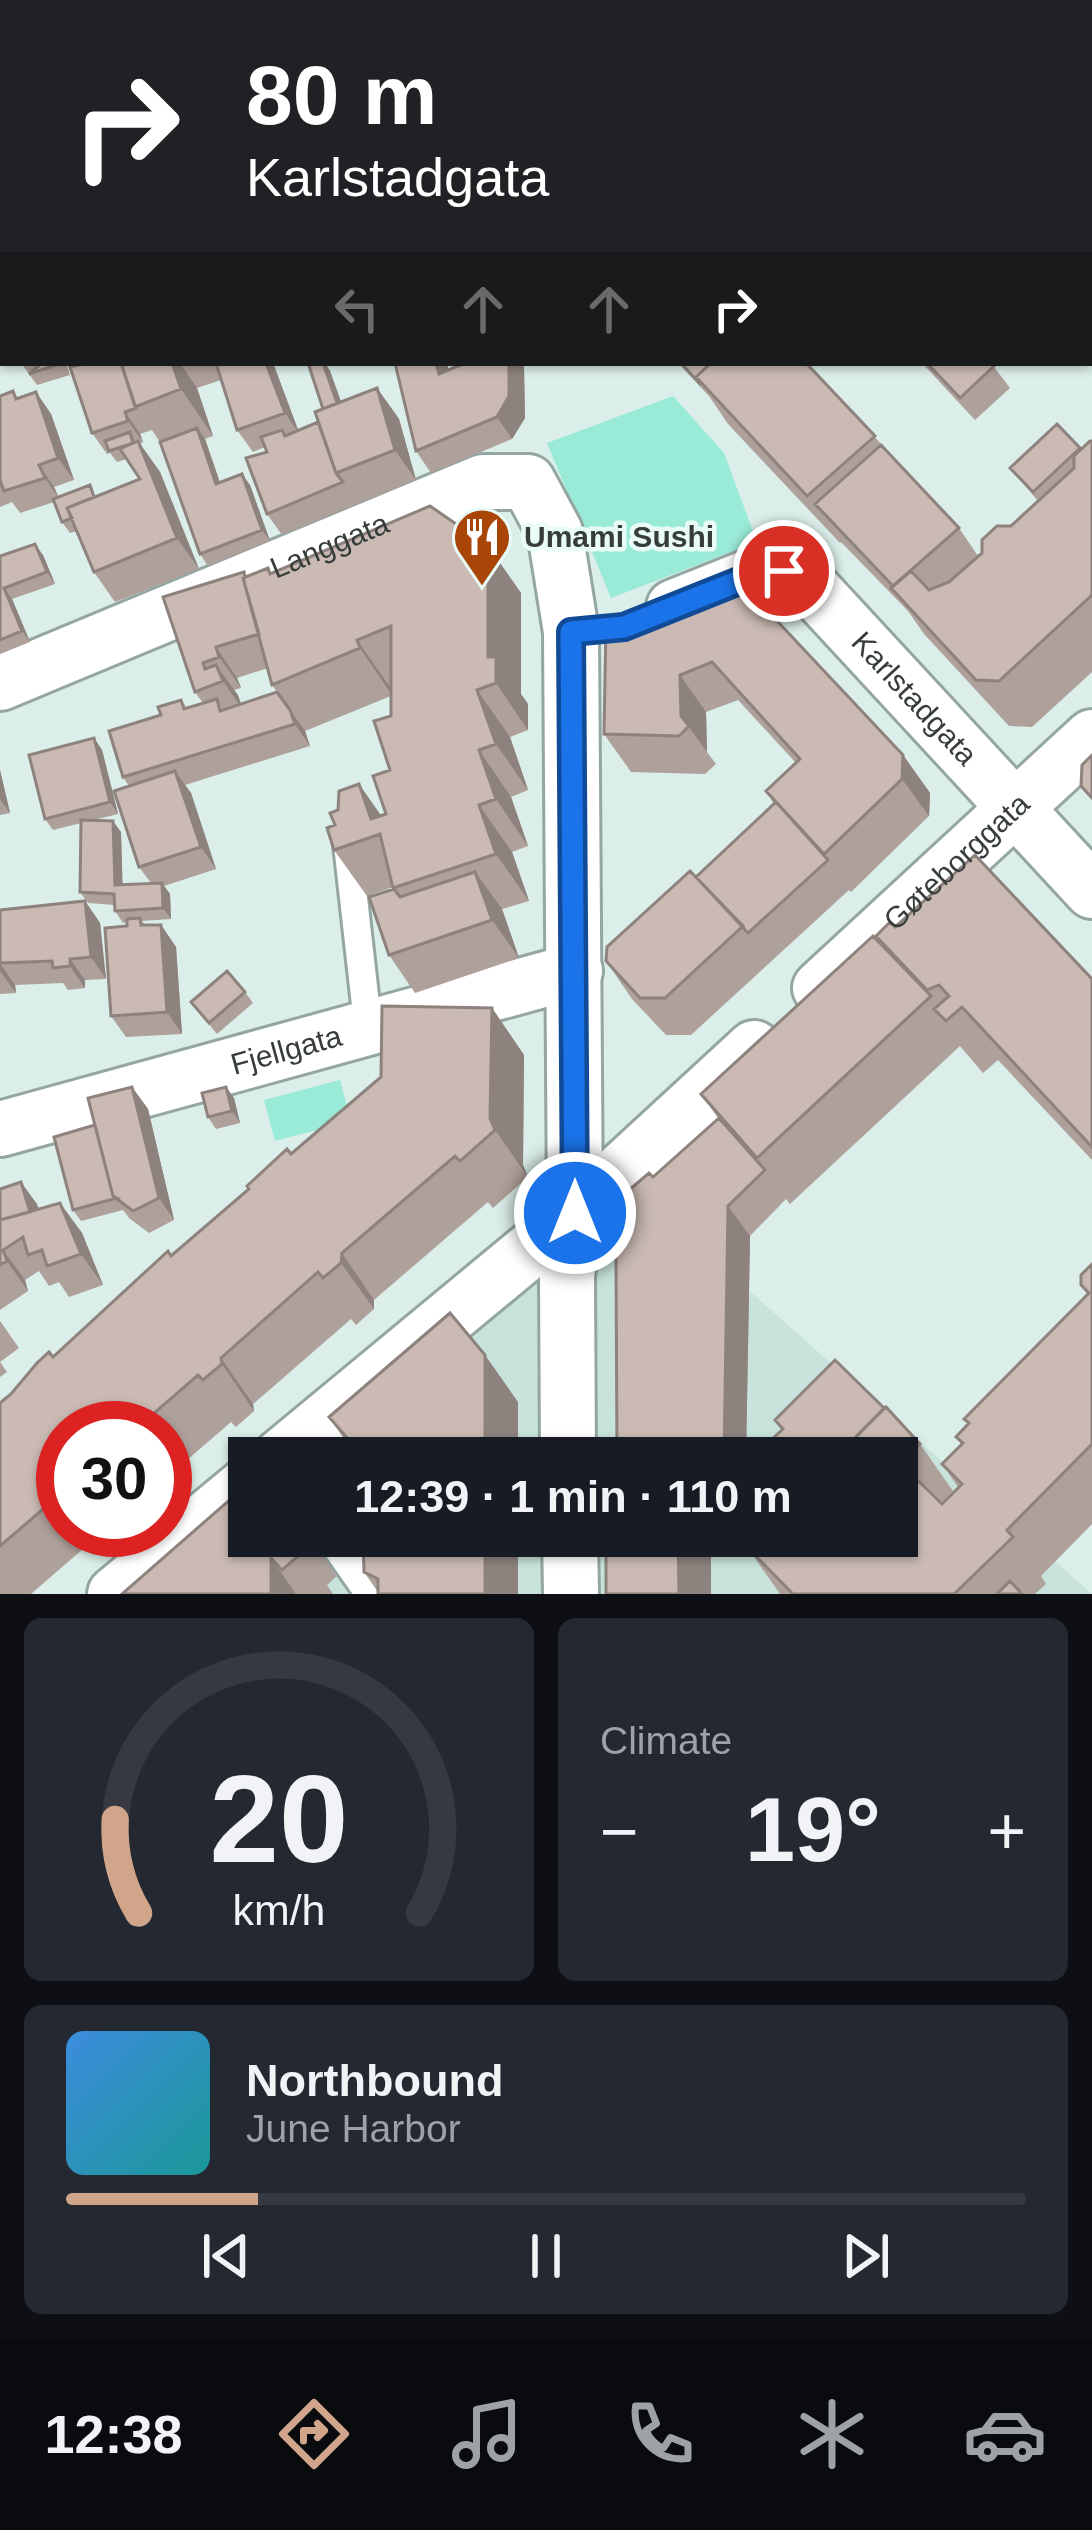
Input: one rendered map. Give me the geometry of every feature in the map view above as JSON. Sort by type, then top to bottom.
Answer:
[{"type":"street","name":"Langgata","points":[[0,683],[483,482],[528,482],[555,532],[571,632]]},
{"type":"street","name":"Karlstadgata","points":[[571,632],[624,627],[754,575],[784,571],[810,586],[1092,891]]},
{"type":"street","points":[[568,1437],[567,1276],[575,1213],[571,632]]},
{"type":"street","name":"Gøteborggata","points":[[305,1437],[575,1213],[1092,737]]},
{"type":"street","name":"Fjellgata","points":[[0,1129],[575,971]]},
{"type":"street","points":[[115,1594],[228,1500]]},
{"type":"street","points":[[358,1557],[380,1594]]},
{"type":"street","points":[[570,1557],[571,1594]]},
{"type":"lane","points":[[344,815],[368,1027]]},
{"type":"shaded area","points":[[642,1196],[914,1437],[350,1437]]},
{"type":"shaded area","points":[[918,1440],[1092,1594],[161,1594],[228,1550],[228,1557],[918,1557]]},
{"type":"green space","points":[[673,396],[724,453],[757,542],[611,598],[547,443]]},
{"type":"green space","points":[[340,1080],[351,1121],[275,1141],[264,1100]]},
{"type":"building","points":[[122,366],[136,408],[125,412],[128,421],[92,433],[70,367]]},
{"type":"building","points":[[122,366],[173,366],[181,389],[135,407]]},
{"type":"building","points":[[217,366],[267,366],[285,413],[237,430]]},
{"type":"building","points":[[309,366],[324,366],[337,403],[323,409]]},
{"type":"building","points":[[396,366],[437,366],[439,374],[458,366],[509,366],[509,396],[497,417],[416,451]]},
{"type":"building","points":[[684,366],[708,366],[696,377],[701,385]]},
{"type":"building","points":[[708,366],[809,366],[875,436],[807,496],[696,377]]},
{"type":"building","points":[[930,366],[994,366],[960,398]]},
{"type":"building","points":[[377,388],[395,450],[336,473],[315,412]]},
{"type":"building","points":[[13,391],[16,399],[36,392],[58,458],[39,465],[45,478],[4,491],[0,396]]},
{"type":"building","points":[[318,422],[343,482],[267,514],[246,458],[267,452],[261,437],[282,430],[285,436]]},
{"type":"building","points":[[1057,424],[1080,448],[1033,492],[1010,468]]},
{"type":"building","points":[[197,428],[216,484],[242,474],[262,530],[200,554],[160,442]]},
{"type":"building","points":[[130,432],[133,443],[109,451],[105,441]]},
{"type":"building","points":[[138,441],[177,538],[94,572],[67,508],[140,479],[120,449]]},
{"type":"building","points":[[1090,441],[1092,595],[999,681],[976,680],[891,588],[911,571],[929,590],[949,582],[982,553],[982,540],[997,526],[1011,526],[1074,468],[1074,456]]},
{"type":"building","points":[[881,445],[959,528],[893,586],[815,504]]},
{"type":"building","points":[[90,485],[94,497],[67,508],[72,518],[62,522],[53,499]]},
{"type":"building","points":[[430,506],[488,546],[488,657],[496,657],[496,683],[477,690],[496,744],[479,750],[496,799],[479,805],[496,854],[393,888],[380,834],[334,850],[327,828],[335,825],[330,813],[338,810],[339,791],[359,784],[371,819],[386,814],[373,776],[390,770],[374,721],[391,716],[391,626],[357,640],[360,648],[272,685],[243,578],[268,568],[270,574]]},
{"type":"building","points":[[35,544],[47,572],[4,588],[22,631],[0,640],[0,556]]},
{"type":"building","points":[[244,572],[259,634],[216,647],[219,657],[203,663],[205,669],[216,665],[223,681],[195,692],[163,597]]},
{"type":"building","points":[[732,573],[903,755],[902,779],[824,854],[766,791],[800,759],[712,662],[680,675],[681,716],[689,726],[679,736],[604,734],[606,622]]},
{"type":"building","points":[[277,692],[295,724],[123,777],[109,731],[161,715],[158,707],[181,700],[184,709],[217,699],[220,711]]},
{"type":"building","points":[[94,738],[110,802],[45,819],[29,755]]},
{"type":"building","points":[[1092,755],[1092,798],[1081,786],[1082,765]]},
{"type":"building","points":[[175,771],[201,847],[139,867],[114,791]]},
{"type":"building","points":[[776,802],[828,860],[748,933],[696,877]]},
{"type":"building","points":[[81,820],[113,821],[115,885],[162,883],[163,908],[115,911],[114,894],[80,892]]},
{"type":"building","points":[[975,855],[1092,979],[1092,1147],[962,1007],[946,1021],[934,1009],[949,996],[939,985],[927,990],[876,936],[890,922],[895,927]]},
{"type":"building","points":[[690,871],[743,926],[665,998],[640,998],[606,961],[607,947]]},
{"type":"building","points":[[475,872],[492,920],[389,955],[369,897],[394,889],[400,897]]},
{"type":"building","points":[[85,901],[91,957],[70,959],[70,966],[53,968],[52,961],[0,963],[0,910]]},
{"type":"building","points":[[140,918],[141,925],[161,925],[167,1012],[111,1016],[105,928],[127,926],[127,919]]},
{"type":"building","points":[[873,936],[931,996],[757,1158],[701,1094]]},
{"type":"building","points":[[227,971],[245,992],[209,1023],[191,1002]]},
{"type":"building","points":[[382,1006],[492,1008],[490,1118],[495,1130],[460,1161],[455,1156],[342,1253],[341,1263],[323,1278],[318,1272],[221,1358],[222,1364],[203,1380],[198,1375],[168,1401],[36,1401],[36,1515],[0,1546],[0,1403],[49,1352],[53,1357],[168,1251],[171,1256],[249,1189],[287,1149],[291,1154],[381,1077]]},
{"type":"building","points":[[132,1087],[159,1198],[133,1211],[113,1196],[88,1098]]},
{"type":"building","points":[[226,1087],[232,1111],[208,1117],[202,1093]]},
{"type":"building","points":[[719,1118],[765,1170],[728,1206],[724,1437],[617,1437],[616,1260],[609,1229],[621,1197],[649,1173],[653,1177]]},
{"type":"building","points":[[95,1125],[117,1198],[73,1210],[54,1137]]},
{"type":"building","points":[[21,1182],[30,1212],[0,1220],[0,1189]]},
{"type":"building","points":[[60,1203],[81,1254],[47,1266],[42,1250],[28,1255],[23,1237],[3,1250],[7,1261],[0,1265],[0,1220]]},
{"type":"building","points":[[1092,1264],[1092,1444],[1007,1530],[1013,1537],[954,1594],[793,1594],[757,1557],[918,1557],[918,1481],[942,1504],[962,1484],[942,1464],[963,1443],[956,1437],[969,1423],[964,1419],[1089,1293],[1081,1285],[1081,1275]]},
{"type":"building","points":[[450,1313],[485,1355],[485,1437],[346,1437],[329,1417]]},
{"type":"building","points":[[835,1360],[884,1408],[856,1437],[774,1437],[783,1429],[775,1420]]},
{"type":"building","points":[[886,1407],[914,1437],[856,1437]]},
{"type":"building","points":[[228,1501],[228,1557],[297,1557],[282,1570],[271,1558],[271,1594],[122,1594],[164,1557],[192,1557],[192,1533]]},
{"type":"building","points":[[364,1557],[485,1557],[485,1594],[378,1594],[378,1579],[364,1572]]},
{"type":"building","points":[[606,1557],[678,1557],[679,1594],[606,1594]]},
{"type":"building","points":[[1010,1581],[1022,1594],[997,1594]]},
{"type":"place","name":"Umami Sushi","points":[[482,588]]},
{"type":"route","points":[[575,1213],[571,632],[624,627],[754,575],[784,571]]}]
